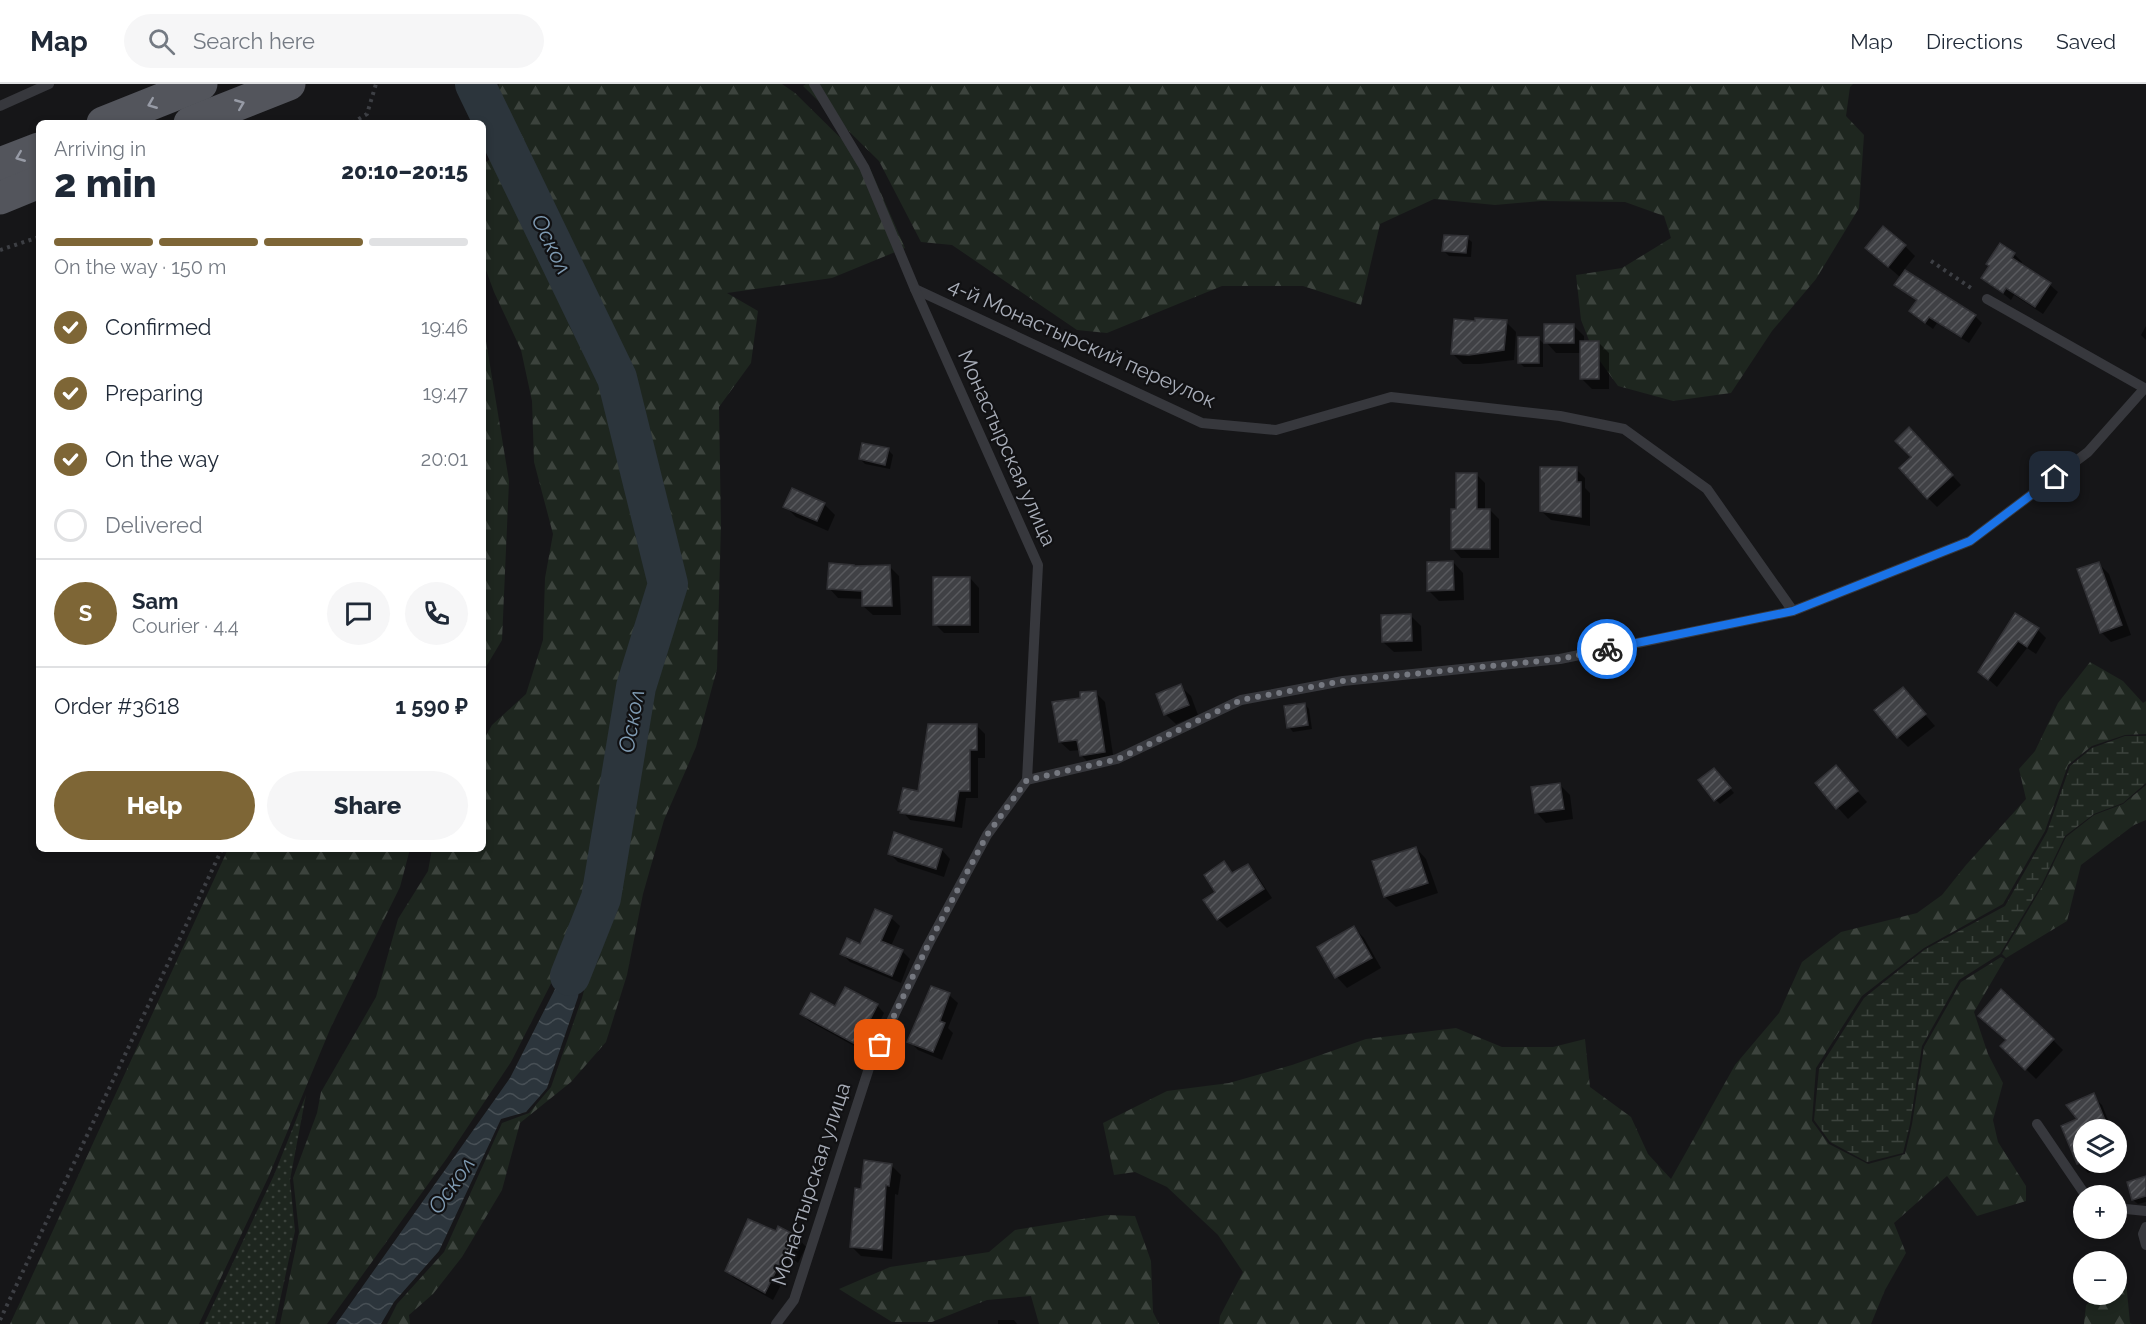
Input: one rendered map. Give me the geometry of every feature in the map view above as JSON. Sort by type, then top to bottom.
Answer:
[{"type":"main road","points":[[111,120],[201,84]]},
{"type":"main road","points":[[198,120],[289,84]]},
{"type":"main road","points":[[0,164],[36,150]]},
{"type":"main road","points":[[0,198],[36,184]]},
{"type":"lane","points":[[0,105],[49,84]]},
{"type":"lane","name":"Монастырская улица","points":[[776,1324],[794,1300],[870,1065],[928,945],[987,835],[1027,780],[1038,565],[915,289],[864,167],[814,84]]},
{"type":"lane","name":"4-й Монастырский переулок","points":[[915,289],[1202,423],[1276,430],[1391,397],[1560,416],[1624,429],[1707,489],[1793,611]]},
{"type":"lane","points":[[1027,780],[1118,759],[1241,700],[1343,681],[1560,659],[1793,611],[1970,541],[2088,452],[2145,389],[1987,299]]},
{"type":"lane","points":[[2037,1124],[2079,1185]]},
{"type":"lane","points":[[2127,1209],[2146,1212]]},
{"type":"lane","points":[[2146,1227],[2143,1234],[2146,1245]]},
{"type":"path","points":[[357,120],[367,114],[376,84]]},
{"type":"path","points":[[0,250],[36,238]]},
{"type":"path","points":[[1931,261],[1987,299]]},
{"type":"path","points":[[0,1320],[221,852]]},
{"type":"green space","points":[[499,84],[782,84],[795,93],[869,166],[905,248],[832,278],[727,293],[758,311],[751,363],[719,407],[721,525],[717,669],[696,747],[664,820],[643,894],[627,975],[606,1042],[571,1082],[520,1123],[502,1190],[462,1257],[433,1294],[409,1315],[410,1324],[387,1324],[397,1304],[444,1252],[502,1123],[529,1113],[551,1087],[582,998],[608,899],[645,690],[676,582],[624,376],[492,111]]},
{"type":"green space","points":[[806,84],[1853,84],[1850,87],[1846,116],[1864,135],[1859,208],[1816,279],[1772,331],[1731,393],[1673,401],[1618,386],[1594,353],[1581,320],[1576,275],[1622,268],[1671,238],[1664,216],[1625,202],[1541,201],[1495,205],[1434,199],[1380,224],[1361,305],[1303,286],[1222,286],[1107,333],[1077,330],[952,245],[921,242],[879,161],[803,86]]},
{"type":"green space","points":[[494,158],[608,396],[655,585],[626,679],[595,873],[562,962],[511,1062],[447,1158],[327,1324],[280,1324],[299,1232],[293,1178],[317,1113],[321,1092],[376,997],[398,919],[428,871],[431,852],[486,852],[486,736],[492,725],[526,694],[543,640],[545,578],[553,534],[534,462],[532,401],[521,350],[486,270],[486,162]]},
{"type":"green space","points":[[486,341],[509,481],[502,640],[486,667]]},
{"type":"green space","points":[[2090,662],[2123,681],[2143,703],[2146,701],[2146,734],[2125,735],[2092,746],[2068,765],[2045,831],[2003,904],[1924,948],[1862,996],[1816,1068],[1812,1121],[1829,1144],[1868,1164],[1905,1154],[1924,1047],[1961,982],[2001,957],[2005,959],[1974,1012],[1988,1054],[2003,1083],[1993,1120],[1998,1142],[2026,1186],[2026,1201],[1977,1216],[1947,1176],[1894,1223],[1906,1253],[1885,1290],[1871,1324],[1219,1324],[1220,1316],[1243,1272],[1218,1235],[1167,1187],[1135,1172],[1114,1175],[1103,1123],[1167,1091],[1229,1083],[1292,1065],[1366,1039],[1456,1028],[1502,1047],[1553,1047],[1585,1039],[1590,1087],[1631,1117],[1648,1154],[1671,1179],[1735,1065],[1779,1013],[1802,962],[1841,932],[1917,913],[1942,895],[2026,799],[2019,769],[2035,751],[2058,703]]},
{"type":"green space","points":[[2125,736],[2146,736],[2146,783],[2123,803],[2094,814],[2065,836],[2042,884],[2000,954],[1959,980],[1922,1046],[1910,1124],[1903,1153],[1867,1162],[1830,1142],[1814,1120],[1819,1069],[1864,998],[1924,950],[2005,906],[2047,832],[2070,766],[2092,748]]},
{"type":"green space","points":[[2146,785],[2146,820],[2134,825],[2081,865],[2067,921],[2006,958],[2002,954],[2043,885],[2066,837],[2094,815],[2123,804]]},
{"type":"green space","points":[[227,852],[409,852],[400,887],[331,1027],[268,1178],[199,1324],[10,1324]]},
{"type":"green space","points":[[306,1095],[290,1180],[295,1231],[275,1324],[204,1324],[274,1175]]},
{"type":"green space","points":[[1107,1215],[1135,1216],[1151,1261],[1153,1312],[1159,1324],[1039,1324],[1031,1296],[987,1300],[932,1322],[892,1322],[839,1289],[890,1267],[989,1252],[1015,1230]]},
{"type":"green space","points":[[2127,1292],[2130,1323],[2132,1324],[2084,1324],[2086,1305],[2127,1305]]},
{"type":"water","points":[[593,914],[578,997],[547,1088],[526,1112],[501,1119],[439,1251],[394,1302],[381,1324],[336,1324],[510,1078]]},
{"type":"building","points":[[1883,226],[1906,245],[1888,267],[1865,248]]},
{"type":"building","points":[[1444,235],[1468,236],[1466,253],[1442,251]]},
{"type":"building","points":[[2000,243],[2015,253],[2012,258],[2051,283],[2035,307],[2006,288],[2003,293],[1981,278],[1989,266],[1986,264]]},
{"type":"building","points":[[1905,270],[1976,315],[1961,337],[1929,317],[1925,323],[1909,311],[1917,300],[1894,285]]},
{"type":"building","points":[[1475,318],[1507,320],[1504,350],[1469,355],[1451,354],[1454,319],[1475,321]]},
{"type":"building","points":[[1544,324],[1574,324],[1574,343],[1544,343]]},
{"type":"building","points":[[1518,337],[1539,337],[1539,363],[1518,363]]},
{"type":"building","points":[[1580,341],[1599,341],[1599,379],[1580,379]]},
{"type":"building","points":[[1909,427],[1953,475],[1927,499],[1899,468],[1911,457],[1895,441]]},
{"type":"building","points":[[862,443],[889,448],[885,465],[859,459]]},
{"type":"building","points":[[1540,467],[1577,467],[1577,482],[1581,482],[1581,517],[1540,511]]},
{"type":"building","points":[[1456,473],[1477,473],[1477,509],[1490,509],[1490,549],[1451,549],[1451,509],[1456,509]]},
{"type":"building","points":[[792,488],[825,503],[817,521],[783,507]]},
{"type":"building","points":[[1453,561],[1454,590],[1427,591],[1427,562]]},
{"type":"building","points":[[2099,562],[2122,625],[2100,633],[2077,569]]},
{"type":"building","points":[[829,563],[854,566],[890,565],[892,606],[862,606],[862,591],[827,589]]},
{"type":"building","points":[[933,577],[970,577],[970,625],[933,625]]},
{"type":"building","points":[[2015,613],[2039,628],[2027,647],[2018,641],[1988,680],[1978,672]]},
{"type":"building","points":[[1411,614],[1412,641],[1382,642],[1381,615]]},
{"type":"building","points":[[1181,684],[1189,705],[1164,715],[1156,694]]},
{"type":"building","points":[[1903,687],[1926,714],[1897,738],[1874,710]]},
{"type":"building","points":[[1096,691],[1105,752],[1080,756],[1077,740],[1059,742],[1052,702],[1080,698],[1080,692]]},
{"type":"building","points":[[1305,703],[1308,725],[1287,728],[1284,706]]},
{"type":"building","points":[[928,724],[977,724],[977,750],[970,750],[970,791],[959,791],[954,821],[900,813],[901,810],[898,810],[903,788],[918,791]]},
{"type":"building","points":[[1836,765],[1858,791],[1836,809],[1815,783]]},
{"type":"building","points":[[1714,768],[1731,788],[1714,801],[1698,780]]},
{"type":"building","points":[[1560,783],[1564,809],[1535,813],[1531,787]]},
{"type":"building","points":[[894,832],[942,849],[936,869],[888,854]]},
{"type":"building","points":[[1416,847],[1428,883],[1384,897],[1372,861]]},
{"type":"building","points":[[1224,861],[1232,873],[1248,864],[1264,889],[1217,920],[1203,900],[1215,892],[1204,875]]},
{"type":"building","points":[[875,909],[892,916],[881,941],[903,950],[892,976],[840,954],[847,938],[860,944]]},
{"type":"building","points":[[1354,926],[1372,958],[1335,978],[1317,947]]},
{"type":"building","points":[[931,986],[950,993],[940,1021],[945,1023],[933,1052],[907,1042]]},
{"type":"building","points":[[845,987],[878,1004],[857,1045],[800,1014],[811,993],[835,1006]]},
{"type":"building","points":[[2001,989],[2054,1039],[2025,1070],[2000,1046],[2006,1040],[1978,1016]]},
{"type":"building","points":[[2094,1093],[2105,1119],[2077,1119],[2066,1105]]},
{"type":"building","points":[[2073,1121],[2073,1154],[2061,1126]]},
{"type":"building","points":[[864,1160],[892,1164],[889,1186],[886,1185],[882,1250],[850,1247],[855,1188],[861,1189]]},
{"type":"building","points":[[2146,1176],[2146,1196],[2132,1200],[2127,1182]]},
{"type":"building","points":[[748,1219],[776,1231],[778,1226],[799,1237],[790,1256],[785,1253],[765,1293],[725,1271]]},
{"type":"waterway","name":"Оскол","points":[[475,84],[617,378],[668,584],[636,687],[601,898],[570,976]]},
{"type":"way so far","points":[[880,1045],[928,945],[987,835],[1027,780],[1118,759],[1241,700],[1343,681],[1560,659],[1607,649]]},
{"type":"route","points":[[1607,649],[1793,611],[1970,541],[2055,477]]}]
